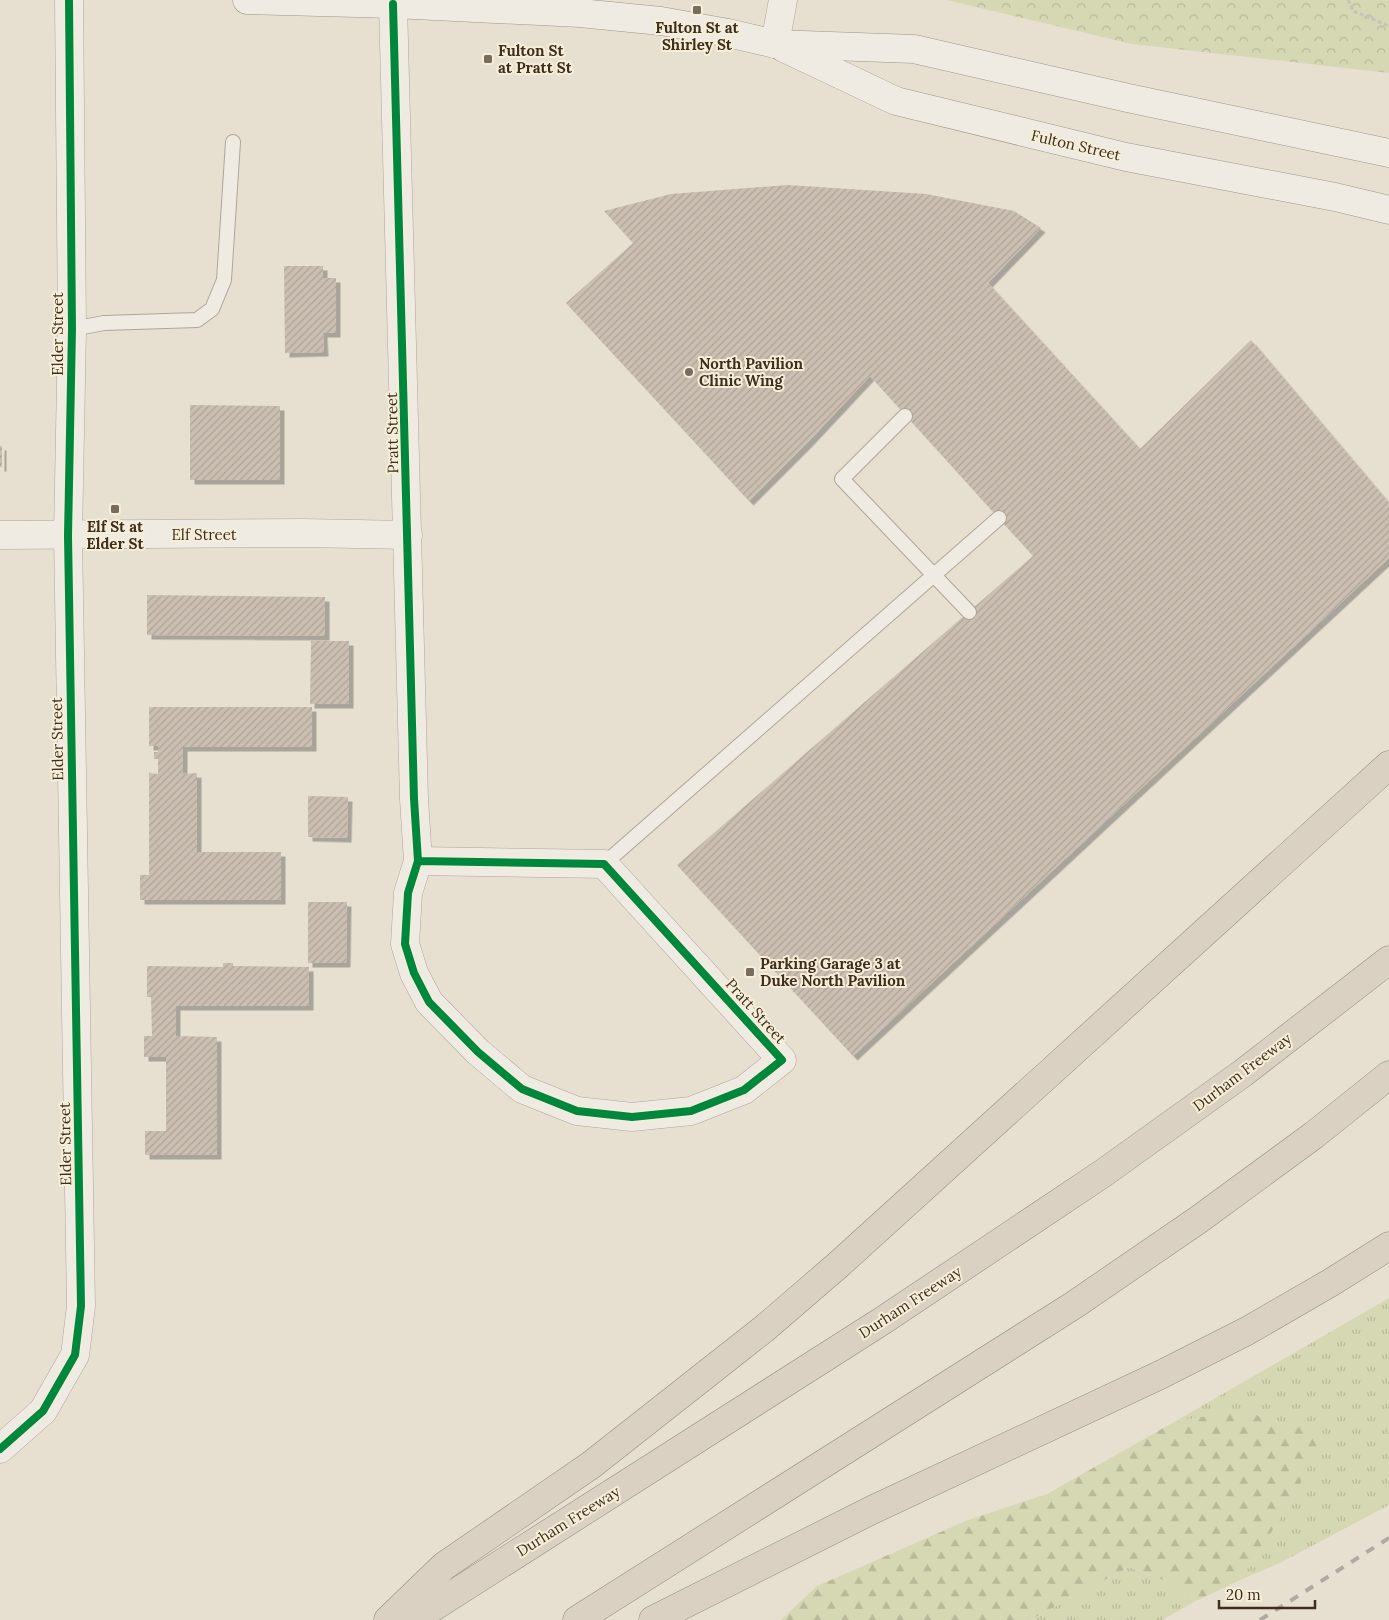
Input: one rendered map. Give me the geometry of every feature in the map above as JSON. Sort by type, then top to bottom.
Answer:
[{"type":"highway","points":[[388,1620],[444,1566],[591,1465],[765,1328],[838,1265],[1389,765]]},
{"type":"highway","name":"Durham Freeway","points":[[413,1620],[882,1321],[1094,1180],[1243,1073],[1389,960]]},
{"type":"highway","points":[[577,1620],[1074,1305],[1206,1214],[1314,1136],[1389,1075]]},
{"type":"highway","points":[[653,1620],[872,1510],[1160,1375],[1229,1340],[1330,1283],[1389,1246]]},
{"type":"street","name":"Elder Street","points":[[0,1449],[43,1411],[75,1355],[81,1306],[68,536],[72,329],[69,0]]},
{"type":"street","name":"Fulton Street","points":[[247,0],[394,4],[580,13],[640,18],[728,33],[774,44],[914,49],[1128,98],[1389,154]]},
{"type":"street","points":[[774,44],[783,0]]},
{"type":"street","name":"Pratt Street","points":[[394,4],[414,799],[418,861],[408,894],[404,944],[414,973],[429,1002],[478,1052],[522,1089],[577,1110],[632,1117],[691,1111],[744,1090],[782,1060],[604,864]]},
{"type":"street","name":"Fulton Street","points":[[774,44],[896,102],[1126,156],[1335,197],[1389,210]]},
{"type":"street","name":"Elf Street","points":[[0,535],[304,533],[408,535]]},
{"type":"street","points":[[418,861],[604,864]]},
{"type":"lane","points":[[72,329],[104,323],[196,320],[212,309],[224,280],[233,142]]},
{"type":"lane","points":[[906,416],[842,479],[969,612]]},
{"type":"lane","points":[[604,864],[999,518]]},
{"type":"path","points":[[1348,0],[1353,11],[1389,26]]},
{"type":"green space","points":[[947,0],[1389,0],[1389,73],[1132,44]]},
{"type":"green space","points":[[1389,1298],[1389,1505],[1278,1564],[1240,1580],[1296,1494],[1286,1425],[1241,1410],[1174,1422]]},
{"type":"green space","points":[[1241,1410],[1286,1425],[1325,1425],[1296,1494],[1240,1580],[1196,1601],[1169,1582],[1129,1567],[1030,1620],[781,1620],[817,1586],[968,1520],[1047,1494],[1174,1422]]},
{"type":"green space","points":[[1129,1567],[1169,1582],[1196,1601],[1162,1620],[1030,1620]]},
{"type":"building","points":[[788,185],[926,194],[1014,211],[1041,228],[988,283],[1140,449],[1251,340],[1389,503],[1389,558],[853,1056],[677,865],[1033,556],[870,376],[749,501],[566,303],[633,243],[604,211],[671,194]]},
{"type":"building","points":[[284,266],[323,266],[323,278],[336,278],[336,333],[323,333],[324,352],[285,353]]},
{"type":"building","points":[[190,405],[280,406],[280,480],[190,480]]},
{"type":"building","points":[[0,446],[2,446],[2,467],[0,467]]},
{"type":"building","points":[[147,595],[325,597],[325,636],[147,635]]},
{"type":"building","points":[[311,641],[349,641],[349,704],[310,704]]},
{"type":"building","points":[[149,707],[312,707],[312,747],[183,747],[183,774],[197,773],[197,852],[281,852],[281,900],[140,900],[140,875],[149,875],[149,773],[158,774],[158,759],[154,759],[154,752],[158,752],[158,746],[149,746]]},
{"type":"building","points":[[308,796],[348,797],[347,838],[308,837]]},
{"type":"building","points":[[308,902],[347,902],[346,963],[308,963]]},
{"type":"building","points":[[223,963],[233,963],[233,966],[309,967],[309,1006],[176,1006],[176,1036],[217,1037],[217,1155],[145,1155],[145,1131],[166,1131],[166,1057],[144,1057],[144,1036],[152,1036],[151,997],[147,997],[147,966],[223,967]]},
{"type":"railway","points":[[1260,1620],[1389,1538]]},
{"type":"cycle path","points":[[0,1449],[43,1411],[75,1355],[81,1306],[68,536],[72,329],[69,0]]},
{"type":"cycle path","points":[[393,4],[414,799],[418,861],[408,893],[405,944],[414,973],[429,1002],[478,1052],[522,1089],[577,1111],[632,1117],[691,1111],[744,1090],[782,1060],[604,864],[418,861]]},
{"type":"place","name":"Fulton St at Shirley St","points":[[697,10]]},
{"type":"place","name":"Fulton St at Pratt St","points":[[488,59]]},
{"type":"place","name":"North Pavilion Clinic Wing","points":[[689,372]]},
{"type":"place","name":"Elf St at Elder St","points":[[115,509]]},
{"type":"place","name":"Parking Garage 3 at Duke North Pavilion","points":[[750,972]]}]
